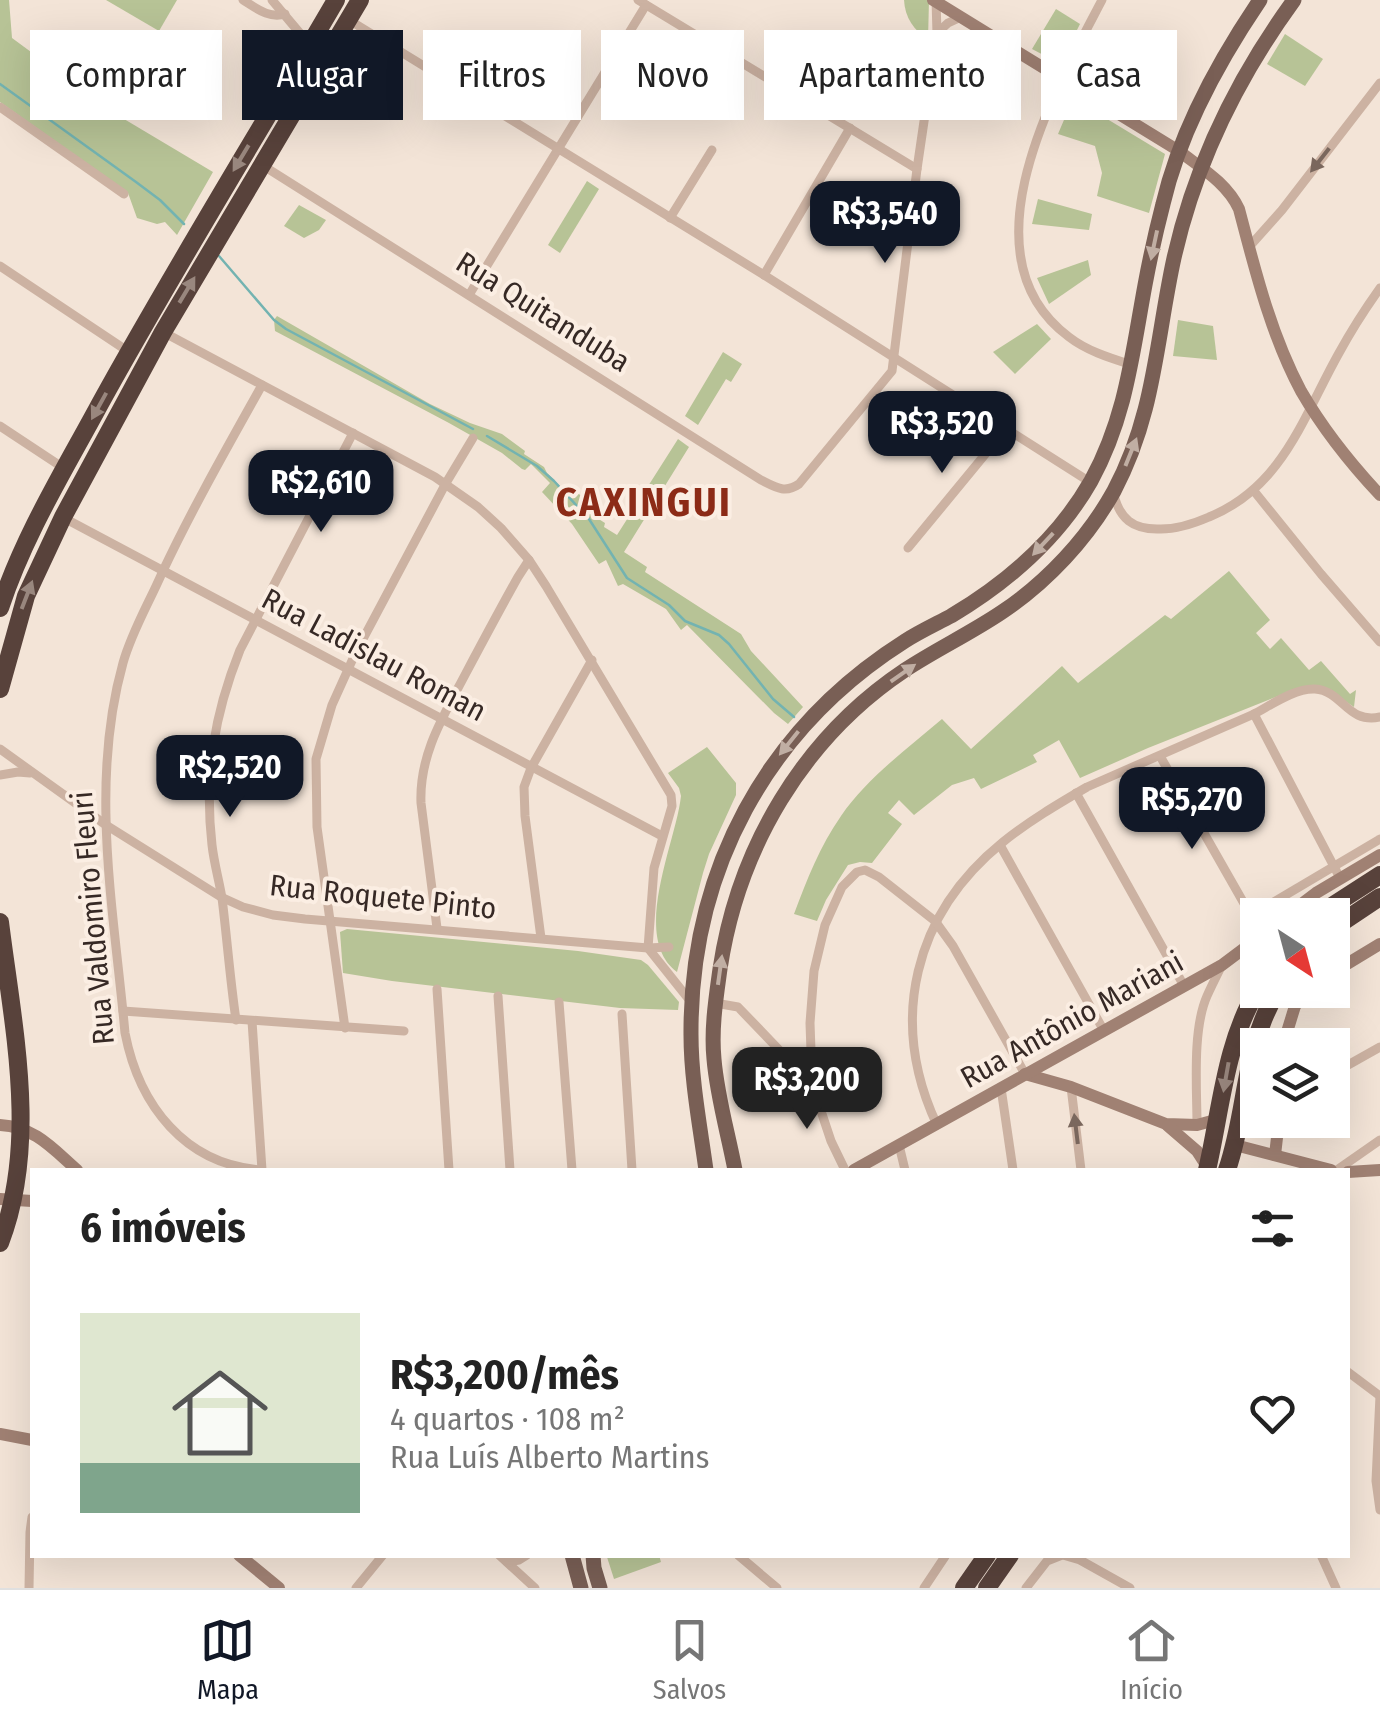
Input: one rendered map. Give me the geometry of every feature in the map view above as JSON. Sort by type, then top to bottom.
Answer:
[{"type":"highway","points":[[318,30],[336,0]]},
{"type":"highway","points":[[0,689],[26,596],[63,517],[162,332],[360,0]]},
{"type":"highway","points":[[0,608],[34,525],[64,469],[264,120]]},
{"type":"highway","points":[[1345,898],[1380,876]]},
{"type":"highway","points":[[1350,917],[1380,897]]},
{"type":"highway","points":[[0,922],[16,1053],[20,1126],[16,1200],[0,1243]]},
{"type":"highway","points":[[1225,1163],[1218,1119],[1232,1047],[1249,1008]]},
{"type":"highway","points":[[1225,1163],[1260,1023],[1268,1008]]},
{"type":"highway","points":[[964,1588],[985,1558]]},
{"type":"highway","points":[[987,1588],[1008,1558]]},
{"type":"main road","points":[[706,1168],[692,1054],[691,1002],[702,918],[732,834],[778,756],[816,712],[857,674],[1019,569],[1074,509],[1118,420],[1152,250],[1179,151],[1218,68],[1260,0]]},
{"type":"main road","points":[[734,1168],[714,1058],[715,1003],[735,900],[769,818],[833,731],[874,693],[1033,588],[1086,532],[1113,492],[1146,411],[1173,263],[1202,167],[1240,84],[1294,0]]},
{"type":"main road","points":[[935,1],[1041,67]]},
{"type":"main road","points":[[1128,120],[1202,167],[1234,199],[1287,360],[1311,408],[1338,448],[1380,495]]},
{"type":"main road","points":[[1307,898],[1337,872],[1380,855]]},
{"type":"main road","points":[[1350,962],[1380,944]]},
{"type":"main road","name":"Rua Antônio Mariani","points":[[858,1168],[1240,952]]},
{"type":"main road","points":[[1025,1074],[1071,1087],[1166,1124],[1197,1150],[1225,1163],[1275,1155],[1326,1168]]},
{"type":"main road","points":[[1166,1124],[1197,1125],[1218,1119]]},
{"type":"main road","points":[[0,1125],[20,1126],[72,1168]]},
{"type":"main road","points":[[1275,1155],[1277,1138]]},
{"type":"main road","points":[[1350,1172],[1380,1170]]},
{"type":"main road","points":[[0,1434],[30,1440]]},
{"type":"main road","points":[[243,1558],[279,1588]]},
{"type":"main road","points":[[573,1558],[581,1588]]},
{"type":"main road","points":[[593,1558],[600,1588]]},
{"type":"street","points":[[243,0],[266,14],[285,14]]},
{"type":"street","points":[[272,0],[298,30]]},
{"type":"street","points":[[1087,30],[1102,0]]},
{"type":"street","points":[[935,1],[937,30]]},
{"type":"street","points":[[469,295],[642,3],[917,168]]},
{"type":"street","points":[[940,30],[961,18]]},
{"type":"street","points":[[349,20],[1090,482]]},
{"type":"street","points":[[1249,247],[1380,83]]},
{"type":"street","points":[[0,108],[124,194]]},
{"type":"street","points":[[894,359],[924,120]]},
{"type":"street","points":[[1046,120],[1023,188],[1019,238],[1025,278],[1042,310],[1069,337],[1132,365]]},
{"type":"street","points":[[764,276],[850,128]]},
{"type":"street","points":[[670,218],[712,150]]},
{"type":"street","name":"Rua Quitanduba","points":[[262,165],[779,489],[787,490],[798,484],[892,371],[894,359]]},
{"type":"street","points":[[0,266],[129,352]]},
{"type":"street","points":[[1113,492],[1121,515],[1130,523],[1156,529],[1208,518],[1254,492],[1280,461],[1380,288]]},
{"type":"street","points":[[162,332],[446,484],[501,528],[529,560],[671,795],[672,806],[654,868],[648,948],[691,1002]]},
{"type":"street","name":"Rua Valdomiro Fleuri","points":[[248,1168],[214,1160],[170,1127],[140,1084],[128,1050],[106,825],[107,749],[114,700],[130,640],[262,384]]},
{"type":"street","points":[[0,426],[64,469]]},
{"type":"street","points":[[908,548],[1006,429]]},
{"type":"street","points":[[236,1020],[210,827],[211,750],[230,675],[254,620],[354,433]]},
{"type":"street","points":[[345,1028],[317,826],[316,759],[324,727],[348,670],[473,438]]},
{"type":"street","points":[[1254,492],[1380,642]]},
{"type":"street","name":"Rua Ladislau Roman","points":[[63,517],[662,836]]},
{"type":"street","points":[[437,928],[420,788],[424,761],[442,720],[529,560]]},
{"type":"street","points":[[541,938],[524,787],[592,660]]},
{"type":"street","points":[[937,1124],[918,1075],[912,1029],[915,983],[935,921],[972,871],[1000,844],[1076,793],[1312,689],[1329,694],[1357,716],[1380,716]]},
{"type":"street","points":[[1254,714],[1337,872]]},
{"type":"street","name":"Rua Roquete Pinto","points":[[0,749],[106,825],[243,907],[273,915],[669,948]]},
{"type":"street","points":[[1160,756],[1240,898]]},
{"type":"street","points":[[0,774],[33,773]]},
{"type":"street","points":[[1076,793],[1190,982],[1206,998]]},
{"type":"street","points":[[1286,898],[1337,872],[1380,839]]},
{"type":"street","points":[[1000,844],[1104,1031]]},
{"type":"street","points":[[844,1168],[825,1125],[812,1079],[810,1024],[814,972],[825,924],[842,887],[860,870],[880,876],[935,921],[1025,1074]]},
{"type":"street","points":[[1197,1125],[1198,1044],[1206,998],[1222,965]]},
{"type":"street","points":[[437,989],[450,1168]]},
{"type":"street","points":[[498,996],[510,1168]]},
{"type":"street","points":[[559,1002],[572,1168]]},
{"type":"street","points":[[715,1003],[738,1007],[812,1079]]},
{"type":"street","points":[[123,1010],[404,1031]]},
{"type":"street","points":[[622,1014],[632,1168]]},
{"type":"street","points":[[252,1021],[262,1168]]},
{"type":"street","points":[[1350,1064],[1380,1047]]},
{"type":"street","points":[[1071,1087],[1081,1168]]},
{"type":"street","points":[[1001,1088],[1013,1168]]},
{"type":"street","points":[[1337,1168],[1380,1140]]},
{"type":"street","points":[[899,1145],[905,1168]]},
{"type":"street","points":[[1350,1374],[1380,1396],[1376,1480],[1380,1510]]},
{"type":"street","points":[[28,1588],[30,1532]]},
{"type":"street","points":[[356,1588],[381,1558]]},
{"type":"street","points":[[503,1558],[535,1588]]},
{"type":"street","points":[[741,1558],[776,1588]]},
{"type":"street","points":[[924,1588],[944,1558]]},
{"type":"street","points":[[1026,1588],[1039,1568],[1056,1558]]},
{"type":"street","points":[[1070,1558],[1130,1588]]},
{"type":"street","points":[[1322,1558],[1336,1588]]},
{"type":"green space","points":[[0,0],[9,0],[12,38],[30,51],[30,120],[126,120],[213,172],[177,235],[165,222],[157,224],[137,218],[128,193],[0,102]]},
{"type":"green space","points":[[106,0],[177,0],[157,30]]},
{"type":"green space","points":[[904,0],[929,0],[928,30],[916,30]]},
{"type":"green space","points":[[1056,9],[1080,24],[1077,30],[1043,30]]},
{"type":"green space","points":[[1041,34],[1041,54],[1032,49]]},
{"type":"green space","points":[[1285,34],[1323,59],[1305,86],[1267,64]]},
{"type":"green space","points":[[1064,120],[1109,120],[1165,154],[1149,213],[1097,196],[1102,173],[1095,146],[1058,134]]},
{"type":"green space","points":[[587,181],[599,189],[560,253],[548,245]]},
{"type":"green space","points":[[1038,199],[1092,214],[1089,230],[1032,224]]},
{"type":"green space","points":[[299,205],[326,220],[319,230],[304,238],[284,226]]},
{"type":"green space","points":[[1088,260],[1091,275],[1049,304],[1037,278]]},
{"type":"green space","points":[[277,316],[430,404],[502,434],[544,467],[565,491],[569,487],[583,497],[578,506],[617,535],[678,439],[689,447],[624,552],[647,567],[645,572],[741,634],[751,651],[803,707],[788,724],[687,625],[681,630],[666,609],[623,584],[618,586],[606,560],[599,564],[572,524],[542,492],[550,483],[531,464],[522,469],[449,423],[275,331]]},
{"type":"green space","points":[[1178,320],[1213,326],[1217,360],[1173,356]]},
{"type":"green space","points":[[1037,324],[1051,339],[1015,374],[993,352]]},
{"type":"green space","points":[[723,352],[742,364],[731,382],[726,379],[698,425],[685,416]]},
{"type":"green space","points":[[1229,571],[1270,620],[1256,633],[1270,649],[1281,638],[1309,670],[1321,661],[1350,694],[1356,690],[1354,707],[1330,691],[1296,689],[1080,778],[1059,740],[1033,755],[1037,762],[981,789],[974,778],[952,785],[914,815],[899,800],[888,813],[902,824],[872,863],[848,865],[817,921],[794,914],[820,851],[851,802],[888,764],[942,719],[971,749],[1062,666],[1078,683],[1165,615],[1171,619]]},
{"type":"green space","points":[[707,747],[736,783],[736,795],[709,854],[677,972],[663,956],[657,936],[660,889],[681,796],[668,773]]},
{"type":"green space","points":[[347,929],[641,960],[679,1002],[678,1010],[620,1008],[343,973],[340,932]]},
{"type":"green space","points":[[607,1558],[660,1558],[661,1562],[614,1579]]},
{"type":"waterway","points":[[0,84],[160,200],[184,224]]},
{"type":"waterway","points":[[219,256],[286,329],[473,429]]},
{"type":"waterway","points":[[487,436],[554,481],[589,519],[627,578],[669,605],[685,621],[719,635],[773,699],[794,717]]},
{"type":"district","name":"CAXINGUI","points":[[644,503]]}]
